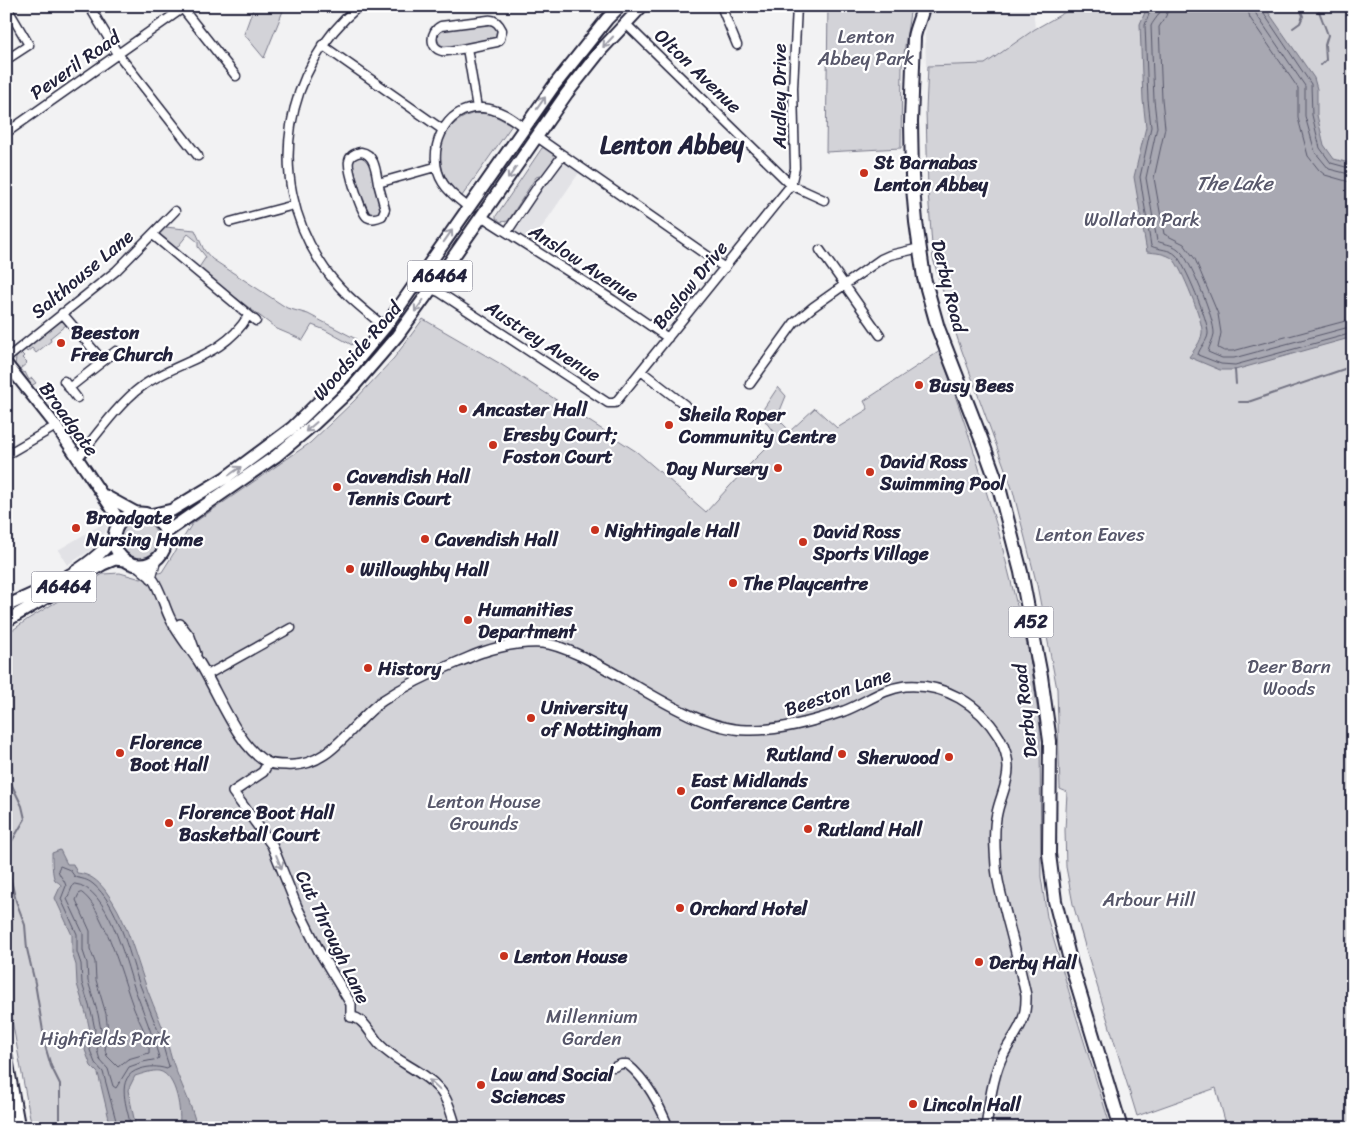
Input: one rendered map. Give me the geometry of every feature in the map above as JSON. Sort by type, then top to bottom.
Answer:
[{"type":"highway","name":"Derby Road","points":[[914,6],[912,18],[915,28],[912,88],[912,176],[920,248],[932,310],[1000,491],[1021,572],[1041,676],[1050,741],[1049,854],[1055,901],[1071,964],[1122,1128]]},
{"type":"highway","name":"Derby Road","points":[[915,28],[920,20],[923,6]]},
{"type":"main road","name":"Woodside Road","points":[[165,533],[259,468],[314,424],[352,388],[397,336],[578,79],[601,50],[642,6]]},
{"type":"main road","name":"Woodside Road","points":[[150,515],[172,510],[226,478],[286,433],[342,379],[385,327],[553,87],[614,8]]},
{"type":"main road","points":[[468,207],[481,216]]},
{"type":"main road","points":[[385,327],[397,336]]},
{"type":"main road","name":"Broadgate","points":[[6,363],[56,426],[120,521]]},
{"type":"main road","points":[[104,495],[137,513],[150,515],[160,522],[165,533],[165,546],[156,559],[146,564],[137,565],[124,560],[117,552],[114,539],[120,521],[128,515],[137,513]]},
{"type":"main road","name":"A6464","points":[[6,606],[46,589],[103,552],[114,539]]},
{"type":"main road","name":"A6464","points":[[6,621],[103,564],[115,559],[124,560]]},
{"type":"main road","points":[[6,1056],[18,1128]]},
{"type":"main road","points":[[6,1110],[10,1128]]},
{"type":"street","points":[[6,6],[29,45],[6,60]]},
{"type":"street","points":[[89,6],[118,54],[198,156]]},
{"type":"street","points":[[359,6],[322,45],[303,80],[292,122],[288,160],[294,205],[313,250],[325,268],[352,300],[385,327]]},
{"type":"street","points":[[721,6],[737,45]]},
{"type":"street","name":"Audley Drive","points":[[791,184],[795,168],[793,88],[797,6]]},
{"type":"street","points":[[185,7],[236,76]]},
{"type":"street","name":"Peveril Road","points":[[6,133],[185,7]]},
{"type":"street","points":[[492,19],[502,30],[500,39],[496,42],[467,48],[440,50],[433,42],[433,34],[436,28],[492,19]]},
{"type":"street","name":"Olton Avenue","points":[[625,23],[791,184],[824,200]]},
{"type":"street","points":[[322,45],[443,130]]},
{"type":"street","points":[[467,48],[477,108]]},
{"type":"street","points":[[468,207],[448,191],[435,167],[435,149],[443,130],[459,113],[477,108],[491,109],[504,114],[524,128]]},
{"type":"street","points":[[537,137],[725,268]]},
{"type":"street","points":[[361,152],[368,154],[373,161],[378,183],[385,209],[382,216],[373,219],[367,217],[362,211],[349,166],[350,158],[361,152]]},
{"type":"street","points":[[507,232],[540,183],[563,154]]},
{"type":"street","points":[[378,183],[435,167]]},
{"type":"street","name":"Baslow Drive","points":[[613,404],[725,268],[791,184]]},
{"type":"street","points":[[230,222],[294,205]]},
{"type":"street","name":"Salthouse Lane","points":[[6,358],[116,271],[175,211]]},
{"type":"street","name":"Anslow Avenue","points":[[481,216],[613,300],[668,338]]},
{"type":"street","points":[[153,235],[256,322]]},
{"type":"street","points":[[750,384],[758,366],[794,323],[814,307],[886,256],[920,248]]},
{"type":"street","points":[[820,250],[880,335]]},
{"type":"street","name":"Austrey Avenue","points":[[431,289],[439,292],[608,403],[613,404]]},
{"type":"street","points":[[62,313],[103,361]]},
{"type":"street","points":[[77,459],[128,398],[140,387],[178,366],[208,354],[222,345],[242,327],[248,316]]},
{"type":"street","points":[[69,388],[116,351]]},
{"type":"street","points":[[641,371],[689,411]]},
{"type":"street","points":[[64,381],[77,398]]},
{"type":"street","points":[[6,455],[56,426]]},
{"type":"street","points":[[151,578],[156,559]]},
{"type":"street","points":[[137,565],[151,578],[165,604],[190,637],[207,675],[243,739],[254,752],[268,763]]},
{"type":"street","points":[[165,604],[170,618],[197,655]]},
{"type":"street","points":[[207,675],[291,628]]},
{"type":"street","name":"Beeston Lane","points":[[268,763],[293,766],[320,758],[341,742],[381,702],[424,676],[483,652],[522,644],[542,643],[569,650],[681,711],[713,724],[735,730],[771,731],[794,725],[845,710],[874,695],[895,688],[910,686],[926,687],[957,696],[969,703],[990,723],[1003,744],[1008,760],[1007,780],[995,823],[996,871],[1026,995],[1025,1015],[1022,1024],[1004,1054],[996,1074],[986,1128]]},
{"type":"street","name":"Cut Through Lane","points":[[268,763],[262,772],[233,792],[272,845],[297,907],[319,951],[351,1004],[351,1017],[360,1019],[382,1047],[440,1089],[456,1128]]},
{"type":"street","points":[[614,1067],[627,1064],[638,1075],[659,1104],[669,1128]]},
{"type":"shaded area","points":[[929,6],[1033,6],[1035,29],[985,65],[926,66],[925,35]]},
{"type":"shaded area","points":[[567,151],[585,164],[527,249],[509,236]]},
{"type":"shaded area","points":[[109,520],[102,541],[96,547],[67,565],[58,550]]},
{"type":"green space","points":[[254,6],[285,6],[264,58],[244,34]]},
{"type":"green space","name":"Lenton Abbey Park","points":[[828,6],[911,6],[902,66],[901,148],[826,152]]},
{"type":"green space","name":"Wollaton Park","points":[[1076,6],[1353,6],[1353,1128],[1227,1128],[1216,1088],[1137,1116],[1073,904],[1066,867],[1067,792],[1060,789],[1057,689],[1037,585],[1013,491],[958,340],[933,259],[928,192],[926,110],[928,66],[985,64],[1035,29]]},
{"type":"green space","points":[[490,23],[494,25],[498,33],[497,38],[492,41],[446,47],[440,44],[438,40],[437,33],[441,29]]},
{"type":"green space","points":[[475,113],[491,114],[512,125],[462,196],[451,186],[444,174],[440,162],[440,149],[451,127],[461,119]]},
{"type":"green space","points":[[547,147],[556,156],[543,175],[536,177],[508,221],[501,222],[496,216],[542,148]]},
{"type":"green space","points":[[359,155],[369,159],[382,206],[378,214],[372,216],[364,211],[352,166],[354,158]]},
{"type":"green space","points":[[165,227],[195,230],[204,250],[212,259],[287,308],[308,314],[356,339],[352,345],[312,325],[303,340],[277,329],[198,269],[206,257],[198,247],[198,242],[188,234],[175,250],[158,235]]},
{"type":"green space","name":"University of Nottingham","points":[[423,319],[499,363],[637,452],[706,512],[777,437],[760,414],[778,387],[786,396],[777,418],[790,431],[815,408],[837,428],[868,409],[864,401],[940,351],[998,530],[1030,657],[1040,727],[1041,877],[1047,917],[1111,1128],[32,1128],[6,988],[6,635],[28,619],[103,574],[120,573],[141,579],[162,572],[192,524],[310,443],[354,401],[394,358]]},
{"type":"green space","points":[[62,320],[66,325],[50,338],[51,341],[36,353],[32,348],[27,352],[25,349]]},
{"type":"green space","points":[[21,353],[24,356],[22,358],[27,363],[20,369],[23,373],[25,372],[29,380],[32,378],[36,383],[31,386],[15,365],[16,358]]},
{"type":"green space","points":[[142,520],[149,523],[155,529],[158,540],[157,548],[149,557],[142,560],[134,560],[127,557],[119,548],[118,536],[121,529],[130,521]]},
{"type":"water","name":"The Lake","points":[[1158,6],[1264,6],[1314,78],[1317,89],[1317,115],[1324,145],[1334,159],[1353,164],[1353,337],[1235,370],[1220,370],[1189,357],[1197,346],[1202,333],[1196,307],[1173,259],[1164,254],[1147,252],[1134,177],[1146,127],[1140,24],[1146,10]]},
{"type":"water","points":[[60,850],[67,864],[73,864],[77,873],[90,876],[100,884],[118,910],[128,932],[164,1031],[172,1060],[197,1128],[179,1128],[180,1113],[177,1095],[170,1079],[159,1071],[135,1076],[128,1090],[136,1128],[114,1128],[109,1119],[98,1073],[91,1066],[85,1050],[90,1031],[77,984],[76,965],[72,953],[72,935],[55,898],[61,885],[54,878],[52,853]]},
{"type":"waterway","points":[[1293,28],[1300,23],[1303,16],[1299,6]]},
{"type":"waterway","points":[[1317,6],[1328,35],[1325,45],[1326,60],[1321,65]]},
{"type":"waterway","points":[[1239,402],[1248,402],[1353,366]]},
{"type":"waterway","points":[[1235,370],[1236,384]]},
{"type":"waterway","points":[[6,773],[22,806],[25,819],[9,846],[6,858]]},
{"type":"waterway","points":[[6,860],[16,901],[25,925],[27,949],[35,983],[46,1049],[51,1066],[60,1084],[60,1120],[62,1128]]},
{"type":"place","name":"St Barnabas Lenton Abbey","points":[[864,173]]},
{"type":"place","name":"Beeston Free Church","points":[[61,343]]},
{"type":"place","name":"Busy Bees","points":[[919,385]]},
{"type":"place","name":"Ancaster Hall","points":[[463,409]]},
{"type":"place","name":"Sheila Roper Community Centre","points":[[669,425]]},
{"type":"place","name":"Eresby Court; Foston Court","points":[[493,445]]},
{"type":"place","name":"Day Nursery","points":[[778,468]]},
{"type":"place","name":"David Ross Swimming Pool","points":[[870,472]]},
{"type":"place","name":"Cavendish Hall Tennis Court","points":[[337,487]]},
{"type":"place","name":"Broadgate Nursing Home","points":[[76,528]]},
{"type":"place","name":"Nightingale Hall","points":[[595,530]]},
{"type":"place","name":"Cavendish Hall","points":[[425,539]]},
{"type":"place","name":"David Ross Sports Village","points":[[803,542]]},
{"type":"place","name":"Willoughby Hall","points":[[350,569]]},
{"type":"place","name":"The Playcentre","points":[[733,583]]},
{"type":"place","name":"Humanities Department","points":[[468,620]]},
{"type":"place","name":"History","points":[[368,668]]},
{"type":"place","name":"University of Nottingham","points":[[531,718]]},
{"type":"place","name":"Florence Boot Hall","points":[[120,753]]},
{"type":"place","name":"Rutland","points":[[842,754]]},
{"type":"place","name":"Sherwood","points":[[949,757]]},
{"type":"place","name":"East Midlands Conference Centre","points":[[681,791]]},
{"type":"place","name":"Florence Boot Hall Basketball Court","points":[[169,823]]},
{"type":"place","name":"Rutland Hall","points":[[808,829]]},
{"type":"place","name":"Orchard Hotel","points":[[680,908]]},
{"type":"place","name":"Lenton House","points":[[504,956]]},
{"type":"place","name":"Derby Hall","points":[[979,962]]},
{"type":"place","name":"Law and Social Sciences","points":[[481,1085]]},
{"type":"place","name":"Lincoln Hall","points":[[913,1104]]},
{"type":"district","name":"Lenton Abbey","points":[[672,145]]},
{"type":"park label","name":"Lenton Eaves","points":[[1090,534]]},
{"type":"park label","name":"Deer Barn Woods","points":[[1289,677]]},
{"type":"park label","name":"Lenton House Grounds","points":[[484,812]]},
{"type":"park label","name":"Arbour Hill","points":[[1149,899]]},
{"type":"park label","name":"Millennium Garden","points":[[592,1027]]},
{"type":"park label","name":"Highfields Park","points":[[105,1038]]}]
